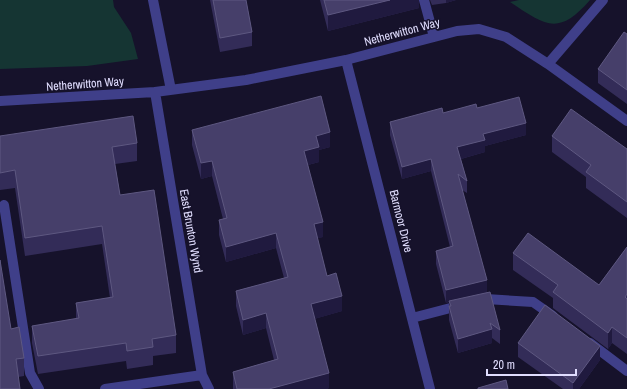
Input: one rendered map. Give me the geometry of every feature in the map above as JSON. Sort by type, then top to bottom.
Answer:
[{"type":"street","points":[[152,0],[171,90]]},
{"type":"street","points":[[424,0],[434,37]]},
{"type":"street","points":[[548,64],[603,0]]},
{"type":"street","name":"Netherwitton Way","points":[[0,101],[155,92],[246,80],[346,60],[434,37],[479,29],[506,37],[548,64],[627,121]]},
{"type":"street","name":"Barmoor Drive","points":[[346,60],[430,389]]},
{"type":"street","name":"East Brunton Wynd","points":[[155,92],[202,374],[209,389]]},
{"type":"street","points":[[4,205],[30,373],[39,389]]},
{"type":"street","points":[[412,318],[486,300],[533,302],[564,324]]},
{"type":"street","points":[[582,338],[627,371]]},
{"type":"street","points":[[105,389],[202,374]]},
{"type":"green space","points":[[0,0],[113,0],[114,7],[131,33],[138,59],[87,66],[0,69]]},
{"type":"green space","points":[[519,0],[590,0],[579,12],[569,19],[560,23],[551,24],[533,17],[510,2]]},
{"type":"building","points":[[213,0],[246,0],[252,32],[220,38]]},
{"type":"building","points":[[324,0],[390,0],[328,15]]},
{"type":"building","points":[[624,32],[627,34],[627,90],[598,69]]},
{"type":"building","points":[[321,96],[330,132],[316,136],[319,147],[304,151],[323,222],[314,224],[327,276],[336,273],[342,296],[311,304],[329,373],[269,389],[237,389],[233,372],[278,359],[266,313],[243,320],[236,291],[288,277],[276,233],[226,247],[219,220],[227,218],[212,161],[201,163],[192,130]]},
{"type":"building","points":[[519,97],[526,123],[483,134],[485,140],[457,147],[467,181],[458,174],[487,280],[446,290],[436,251],[453,246],[431,159],[402,167],[390,122],[442,108],[443,113],[476,104],[477,108]]},
{"type":"building","points":[[571,109],[627,149],[627,202],[586,172],[591,165],[552,136]]},
{"type":"building","points":[[133,116],[137,143],[112,147],[120,195],[154,190],[176,335],[152,339],[153,347],[127,351],[126,343],[38,356],[32,326],[79,318],[76,303],[113,297],[102,226],[25,238],[15,170],[0,173],[0,136]]},
{"type":"building","points":[[528,233],[599,285],[627,247],[627,294],[625,297],[627,299],[627,338],[612,327],[608,333],[553,292],[558,285],[513,253]]},
{"type":"building","points":[[0,260],[11,329],[19,327],[24,358],[16,359],[20,389],[0,389]]},
{"type":"building","points":[[490,292],[500,330],[490,323],[492,329],[458,339],[449,301]]},
{"type":"building","points":[[545,305],[600,346],[573,383],[518,343]]},
{"type":"building","points":[[506,380],[508,389],[478,389],[478,388]]}]
